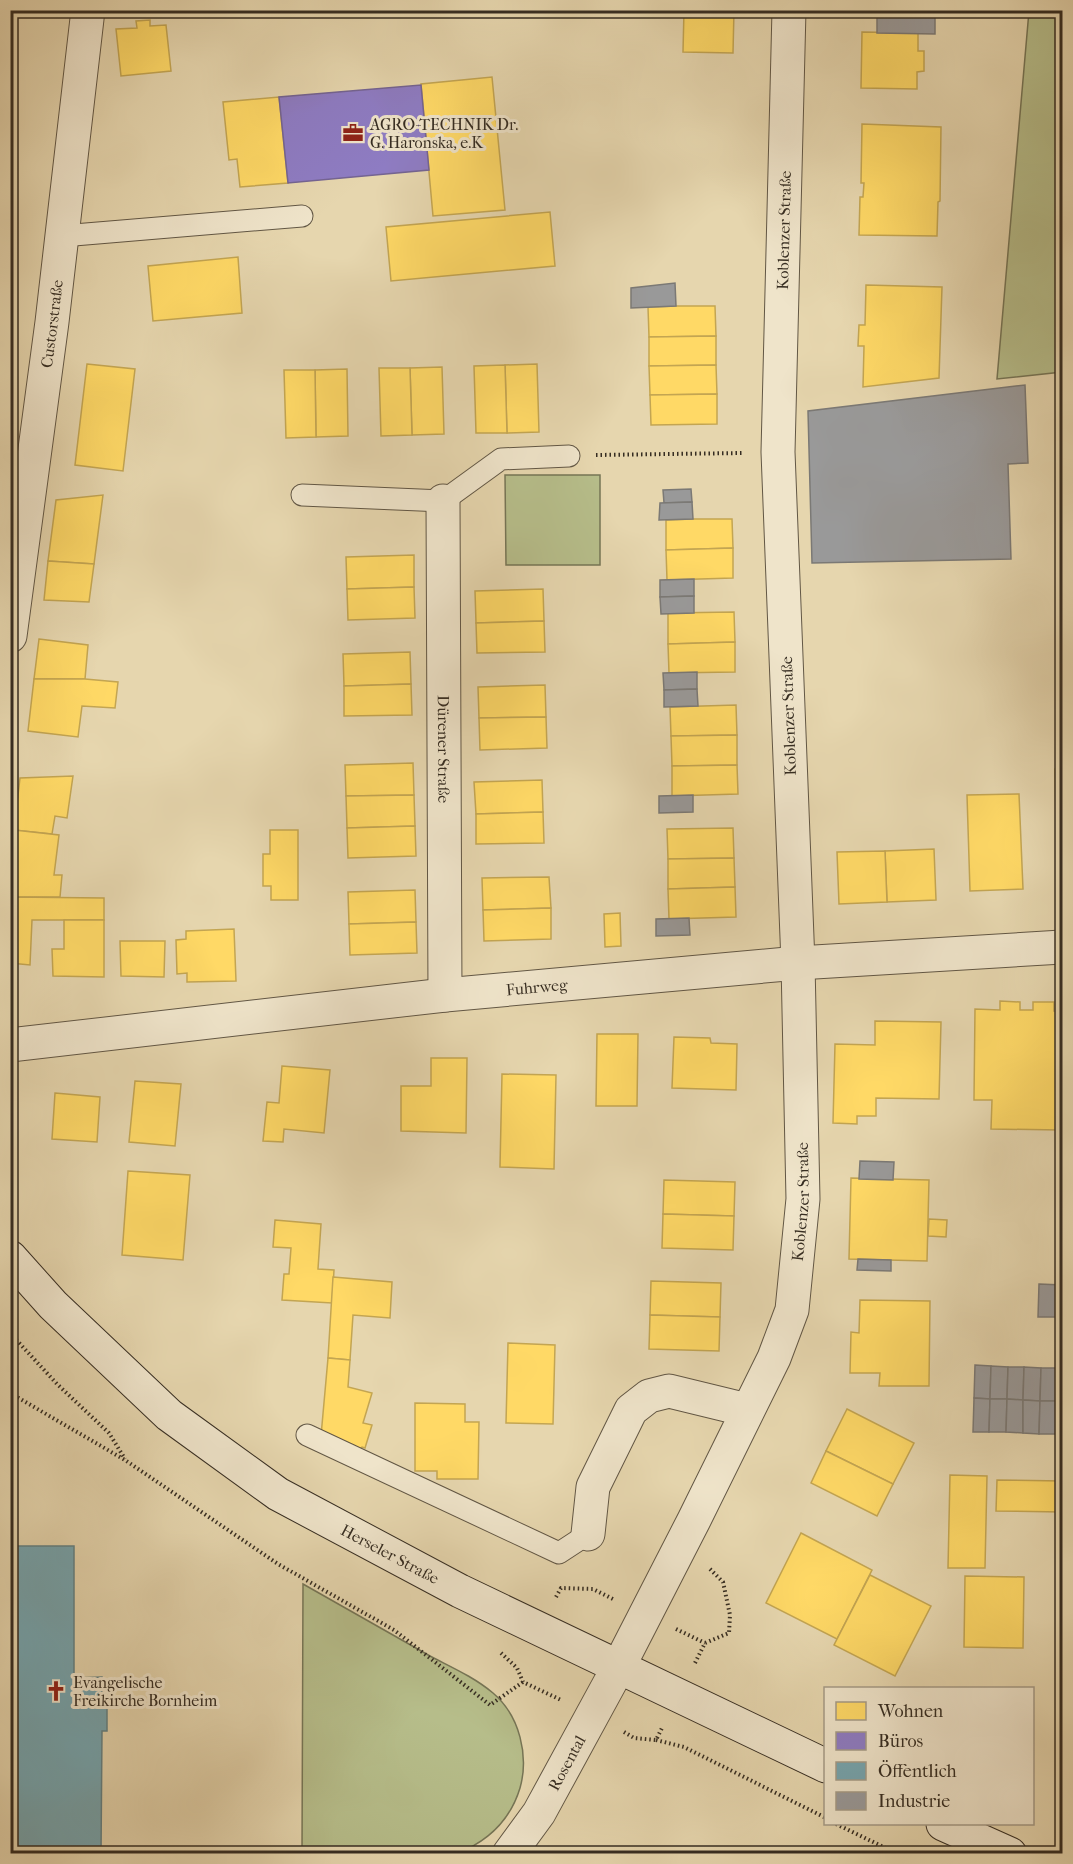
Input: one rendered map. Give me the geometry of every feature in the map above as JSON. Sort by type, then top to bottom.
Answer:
[{"type":"street","name":"Custorstraße","points":[[10,636],[62,236],[88,10]]},
{"type":"street","name":"Koblenzer Straße","points":[[618,1668],[774,1358],[792,1310],[803,1199],[798,963],[778,452],[789,10]]},
{"type":"street","name":"Dürener Straße","points":[[443,501],[445,996]]},
{"type":"street","name":"Fuhrweg","points":[[10,1045],[445,996],[798,963],[1062,947]]},
{"type":"street","name":"Herseler Straße","points":[[10,1257],[53,1305],[169,1415],[278,1494],[460,1591],[824,1766]]},
{"type":"street","points":[[588,1534],[593,1487],[632,1410],[649,1396],[669,1391],[747,1410]]},
{"type":"street","name":"Rosental","points":[[509,1854],[539,1814],[618,1668]]},
{"type":"street","points":[[945,1825],[1010,1854]]},
{"type":"lane","points":[[62,236],[302,216]]},
{"type":"lane","points":[[302,495],[443,501],[501,459],[569,456]]},
{"type":"lane","points":[[307,1435],[559,1553],[588,1534]]},
{"type":"path","points":[[569,456],[778,452]]},
{"type":"path","points":[[10,1333],[57,1384],[110,1433],[125,1460]]},
{"type":"path","points":[[10,1393],[125,1460],[278,1564],[394,1630],[490,1705],[523,1682],[517,1668]]},
{"type":"path","points":[[678,1695],[705,1643],[729,1633],[730,1614],[723,1582],[706,1565],[686,1536]]},
{"type":"path","points":[[657,1740],[684,1747],[824,1817]]},
{"type":"path","points":[[838,1825],[898,1854]]},
{"type":"green space","points":[[1029,11],[1062,11],[1062,372],[997,379]]},
{"type":"green space","points":[[505,475],[600,475],[600,565],[506,565]]},
{"type":"green space","points":[[303,1584],[478,1682],[493,1693],[510,1713],[523,1750],[523,1776],[510,1811],[487,1837],[456,1854],[302,1853]]},
{"type":"building: Wohnen","points":[[684,10],[734,10],[733,53],[683,52]]},
{"type":"building: Wohnen","points":[[150,20],[150,26],[166,25],[171,71],[121,76],[116,29],[137,28],[136,21]]},
{"type":"building: Wohnen","points":[[862,32],[918,33],[918,51],[924,51],[924,71],[917,72],[917,89],[861,88]]},
{"type":"building: Wohnen","points":[[492,77],[505,210],[433,216],[421,84]]},
{"type":"building: Wohnen","points":[[279,97],[288,183],[240,187],[237,159],[229,160],[223,102]]},
{"type":"building: Wohnen","points":[[862,124],[941,127],[937,236],[859,235],[860,197],[863,197],[864,183],[861,183]]},
{"type":"building: Wohnen","points":[[550,212],[555,266],[391,281],[386,227]]},
{"type":"building: Wohnen","points":[[238,257],[242,313],[153,321],[148,266]]},
{"type":"building: Wohnen","points":[[866,285],[942,287],[939,378],[863,387],[864,346],[858,346],[859,325],[865,325]]},
{"type":"building: Wohnen","points":[[715,306],[716,336],[649,337],[648,307]]},
{"type":"building: Wohnen","points":[[716,336],[716,365],[649,366],[649,337]]},
{"type":"building: Wohnen","points":[[87,364],[135,369],[123,471],[75,465]]},
{"type":"building: Wohnen","points":[[537,364],[539,432],[507,433],[505,365]]},
{"type":"building: Wohnen","points":[[505,365],[507,433],[476,433],[474,366]]},
{"type":"building: Wohnen","points":[[716,365],[717,394],[650,395],[649,366]]},
{"type":"building: Wohnen","points":[[442,367],[444,434],[412,435],[410,368]]},
{"type":"building: Wohnen","points":[[379,368],[410,368],[412,435],[381,436]]},
{"type":"building: Wohnen","points":[[347,369],[348,436],[316,437],[315,370]]},
{"type":"building: Wohnen","points":[[284,370],[315,370],[316,437],[286,438]]},
{"type":"building: Wohnen","points":[[717,394],[717,424],[651,425],[650,395]]},
{"type":"building: Wohnen","points":[[103,495],[94,564],[48,561],[56,500]]},
{"type":"building: Wohnen","points":[[732,519],[733,548],[666,550],[666,520]]},
{"type":"building: Wohnen","points":[[733,548],[733,578],[667,580],[666,550]]},
{"type":"building: Wohnen","points":[[414,555],[414,587],[347,589],[346,557]]},
{"type":"building: Wohnen","points":[[48,561],[94,564],[89,602],[44,600]]},
{"type":"building: Wohnen","points":[[414,587],[415,618],[348,620],[347,589]]},
{"type":"building: Wohnen","points":[[543,589],[544,621],[476,623],[475,591]]},
{"type":"building: Wohnen","points":[[734,612],[735,642],[668,644],[668,613]]},
{"type":"building: Wohnen","points":[[544,621],[545,652],[477,653],[476,623]]},
{"type":"building: Wohnen","points":[[39,639],[88,645],[85,679],[34,679]]},
{"type":"building: Wohnen","points":[[735,642],[735,672],[669,673],[668,644]]},
{"type":"building: Wohnen","points":[[410,652],[411,684],[344,686],[343,654]]},
{"type":"building: Wohnen","points":[[34,679],[85,679],[118,682],[115,708],[82,706],[78,737],[28,731]]},
{"type":"building: Wohnen","points":[[411,684],[412,715],[344,716],[344,686]]},
{"type":"building: Wohnen","points":[[545,685],[546,717],[479,718],[478,687]]},
{"type":"building: Wohnen","points":[[736,705],[737,735],[671,736],[670,707]]},
{"type":"building: Wohnen","points":[[546,717],[547,748],[480,750],[479,718]]},
{"type":"building: Wohnen","points":[[737,735],[737,765],[672,766],[671,736]]},
{"type":"building: Wohnen","points":[[413,763],[414,795],[346,796],[345,765]]},
{"type":"building: Wohnen","points":[[737,765],[738,794],[672,796],[672,766]]},
{"type":"building: Wohnen","points":[[1055,769],[1062,769],[1062,824],[1056,825]]},
{"type":"building: Wohnen","points":[[73,776],[67,818],[55,816],[52,834],[14,830],[20,778]]},
{"type":"building: Wohnen","points":[[542,780],[543,812],[476,814],[474,782]]},
{"type":"building: Wohnen","points":[[1019,794],[1023,889],[970,891],[967,795]]},
{"type":"building: Wohnen","points":[[414,795],[415,826],[347,828],[346,796]]},
{"type":"building: Wohnen","points":[[543,812],[544,843],[476,844],[476,814]]},
{"type":"building: Wohnen","points":[[415,826],[416,856],[348,858],[347,828]]},
{"type":"building: Wohnen","points":[[733,828],[734,858],[668,859],[667,829]]},
{"type":"building: Wohnen","points":[[14,830],[59,835],[54,875],[62,875],[60,897],[10,897],[10,857]]},
{"type":"building: Wohnen","points":[[270,830],[298,830],[298,900],[271,900],[271,886],[263,886],[263,854],[270,854]]},
{"type":"building: Wohnen","points":[[934,849],[936,900],[887,902],[885,851]]},
{"type":"building: Wohnen","points":[[885,851],[887,902],[839,904],[837,852]]},
{"type":"building: Wohnen","points":[[734,858],[735,887],[668,889],[668,859]]},
{"type":"building: Wohnen","points":[[549,877],[551,908],[483,910],[482,878]]},
{"type":"building: Wohnen","points":[[735,887],[736,917],[669,919],[668,889]]},
{"type":"building: Wohnen","points":[[415,890],[416,922],[349,924],[348,892]]},
{"type":"building: Wohnen","points":[[10,897],[104,898],[104,920],[32,920],[30,965],[10,963]]},
{"type":"building: Wohnen","points":[[551,908],[551,939],[484,941],[483,910]]},
{"type":"building: Wohnen","points":[[620,913],[621,946],[605,947],[604,914]]},
{"type":"building: Wohnen","points":[[64,920],[104,920],[104,977],[53,976],[52,949],[64,949]]},
{"type":"building: Wohnen","points":[[416,922],[417,953],[350,955],[349,924]]},
{"type":"building: Wohnen","points":[[234,929],[236,981],[187,982],[187,973],[177,974],[176,940],[186,939],[186,931]]},
{"type":"building: Wohnen","points":[[120,941],[165,941],[164,977],[121,976]]},
{"type":"building: Wohnen","points":[[1000,1001],[1020,1002],[1020,1010],[1033,1010],[1033,1002],[1054,1002],[1054,1011],[1062,1012],[1060,1130],[991,1129],[992,1100],[974,1100],[975,1009],[1000,1010]]},
{"type":"building: Wohnen","points":[[875,1021],[941,1022],[939,1099],[876,1098],[876,1116],[857,1116],[857,1124],[833,1123],[835,1044],[875,1045]]},
{"type":"building: Wohnen","points":[[597,1034],[638,1034],[637,1106],[596,1106]]},
{"type":"building: Wohnen","points":[[674,1037],[710,1038],[711,1043],[737,1044],[736,1090],[672,1088]]},
{"type":"building: Wohnen","points":[[431,1058],[467,1058],[466,1133],[401,1131],[401,1086],[431,1086]]},
{"type":"building: Wohnen","points":[[282,1066],[330,1070],[324,1133],[284,1129],[283,1142],[263,1141],[267,1102],[279,1103]]},
{"type":"building: Wohnen","points":[[502,1074],[556,1075],[554,1169],[500,1167]]},
{"type":"building: Wohnen","points":[[135,1081],[181,1084],[175,1146],[129,1142]]},
{"type":"building: Wohnen","points":[[55,1093],[100,1097],[97,1142],[52,1139]]},
{"type":"building: Wohnen","points":[[128,1171],[190,1175],[183,1260],[122,1255]]},
{"type":"building: Wohnen","points":[[851,1178],[929,1180],[927,1261],[849,1259]]},
{"type":"building: Wohnen","points":[[664,1180],[735,1182],[734,1216],[663,1214]]},
{"type":"building: Wohnen","points":[[663,1214],[734,1216],[733,1250],[662,1248]]},
{"type":"building: Wohnen","points":[[929,1219],[947,1220],[946,1237],[928,1236]]},
{"type":"building: Wohnen","points":[[275,1220],[321,1224],[318,1269],[334,1270],[332,1303],[282,1300],[284,1274],[289,1274],[291,1248],[273,1247]]},
{"type":"building: Wohnen","points":[[333,1277],[392,1282],[390,1318],[353,1315],[350,1360],[328,1358]]},
{"type":"building: Wohnen","points":[[651,1281],[721,1283],[720,1317],[650,1315]]},
{"type":"building: Wohnen","points":[[860,1300],[930,1301],[929,1386],[879,1386],[880,1373],[850,1373],[851,1332],[859,1333]]},
{"type":"building: Wohnen","points":[[650,1315],[720,1317],[719,1351],[649,1349]]},
{"type":"building: Wohnen","points":[[508,1343],[555,1345],[553,1424],[506,1423]]},
{"type":"building: Wohnen","points":[[328,1358],[350,1360],[348,1387],[372,1393],[363,1423],[372,1425],[365,1448],[362,1447],[357,1451],[321,1436]]},
{"type":"building: Wohnen","points":[[415,1403],[465,1404],[465,1422],[479,1422],[478,1479],[437,1479],[437,1471],[415,1471]]},
{"type":"building: Wohnen","points":[[847,1409],[914,1443],[893,1484],[826,1451]]},
{"type":"building: Wohnen","points":[[826,1451],[893,1484],[877,1516],[811,1483]]},
{"type":"building: Wohnen","points":[[950,1475],[987,1476],[985,1568],[948,1568]]},
{"type":"building: Wohnen","points":[[997,1480],[1062,1481],[1062,1512],[996,1511]]},
{"type":"building: Wohnen","points":[[801,1533],[872,1570],[837,1639],[766,1603]]},
{"type":"building: Wohnen","points":[[870,1575],[931,1606],[895,1676],[834,1645]]},
{"type":"building: Wohnen","points":[[965,1576],[1024,1577],[1023,1648],[964,1647]]},
{"type":"building: Büros","points":[[421,85],[429,170],[288,183],[279,97]]},
{"type":"building: Öffentlich","name":"Evangelische Freikirche Bornheim","points":[[10,1546],[74,1546],[74,1678],[102,1677],[102,1705],[107,1705],[107,1731],[102,1731],[101,1854],[10,1854]]},
{"type":"building: Industrie","points":[[877,16],[935,17],[935,34],[877,33]]},
{"type":"building: Industrie","points":[[675,283],[676,306],[631,308],[631,288]]},
{"type":"building: Industrie","points":[[1025,385],[1028,463],[1008,464],[1011,559],[812,563],[808,411]]},
{"type":"building: Industrie","points":[[691,489],[692,502],[664,503],[663,490]]},
{"type":"building: Industrie","points":[[692,502],[693,519],[659,520],[660,503]]},
{"type":"building: Industrie","points":[[694,579],[694,596],[660,597],[660,580]]},
{"type":"building: Industrie","points":[[694,596],[694,613],[661,614],[660,597]]},
{"type":"building: Industrie","points":[[697,672],[697,689],[664,690],[663,673]]},
{"type":"building: Industrie","points":[[697,689],[698,706],[664,707],[664,690]]},
{"type":"building: Industrie","points":[[693,795],[693,812],[659,813],[659,796]]},
{"type":"building: Industrie","points":[[689,918],[690,935],[656,936],[656,919]]},
{"type":"building: Industrie","points":[[860,1161],[894,1162],[893,1180],[859,1179]]},
{"type":"building: Industrie","points":[[858,1259],[891,1260],[891,1271],[857,1270]]},
{"type":"building: Industrie","points":[[1039,1284],[1062,1285],[1062,1317],[1038,1317]]},
{"type":"building: Industrie","points":[[975,1365],[991,1366],[990,1399],[974,1398]]},
{"type":"building: Industrie","points":[[991,1366],[1008,1367],[1007,1399],[990,1399]]},
{"type":"building: Industrie","points":[[1008,1367],[1024,1367],[1023,1400],[1007,1399]]},
{"type":"building: Industrie","points":[[1024,1367],[1041,1368],[1040,1401],[1023,1400]]},
{"type":"building: Industrie","points":[[1041,1368],[1057,1368],[1057,1401],[1040,1401]]},
{"type":"building: Industrie","points":[[1057,1368],[1062,1368],[1062,1401],[1057,1401]]},
{"type":"building: Industrie","points":[[974,1398],[990,1399],[989,1432],[973,1432]]},
{"type":"building: Industrie","points":[[990,1399],[1007,1399],[1006,1432],[989,1432]]},
{"type":"building: Industrie","points":[[1007,1399],[1023,1400],[1023,1433],[1006,1432]]},
{"type":"building: Industrie","points":[[1023,1400],[1040,1401],[1039,1434],[1023,1433]]},
{"type":"building: Industrie","points":[[1040,1401],[1057,1401],[1056,1434],[1039,1434]]},
{"type":"building: Industrie","points":[[1057,1401],[1062,1401],[1062,1434],[1056,1434]]},
{"type":"railway","points":[[10,64],[16,10]]},
{"type":"place","name":"AGRO-TECHNIK Dr. G. Haronska, e.K","points":[[353,133]]},
{"type":"place","name":"Evangelische Freikirche Bornheim","points":[[56,1691]]}]
